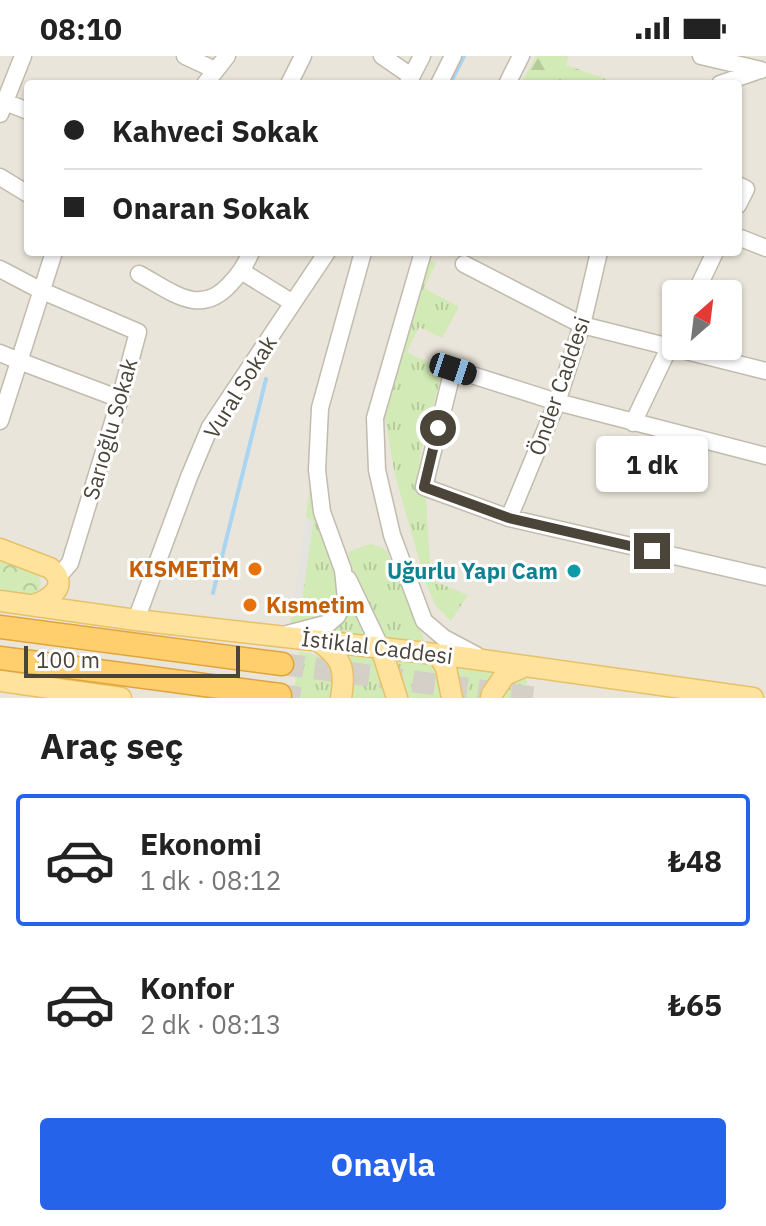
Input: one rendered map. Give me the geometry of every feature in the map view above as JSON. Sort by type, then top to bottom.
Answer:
[{"type":"highway","points":[[0,627],[282,664]]},
{"type":"highway","points":[[0,658],[280,695]]},
{"type":"main road","points":[[0,549],[50,568],[58,577],[56,589],[42,601]]},
{"type":"main road","name":"İstiklal Caddesi","points":[[0,601],[42,601],[136,620],[410,651],[753,698]]},
{"type":"main road","points":[[317,640],[333,651],[340,661],[343,675],[341,698]]},
{"type":"main road","points":[[381,648],[397,698]]},
{"type":"main road","points":[[389,668],[394,655],[410,651],[429,660],[448,676]]},
{"type":"main road","points":[[439,655],[448,676],[452,698]]},
{"type":"main road","points":[[491,698],[505,675],[523,667]]},
{"type":"main road","points":[[0,681],[121,698]]},
{"type":"main road","points":[[0,692],[38,698]]},
{"type":"street","points":[[23,56],[3,108],[24,111]]},
{"type":"street","points":[[185,56],[210,77],[227,56]]},
{"type":"street","points":[[291,80],[303,56]]},
{"type":"street","points":[[382,56],[409,80],[422,56]]},
{"type":"street","points":[[441,80],[453,56]]},
{"type":"street","points":[[509,80],[521,56]]},
{"type":"street","points":[[701,56],[764,68]]},
{"type":"street","points":[[731,80],[764,68]]},
{"type":"street","points":[[0,177],[24,192]]},
{"type":"street","points":[[742,239],[766,248]]},
{"type":"street","points":[[0,421],[53,256]]},
{"type":"street","points":[[139,274],[184,297],[207,301],[222,292],[241,271],[249,256]]},
{"type":"street","name":"Vural Sokak","points":[[136,620],[210,427],[324,256]]},
{"type":"street","points":[[362,256],[320,408],[317,470],[322,512],[343,570],[381,648]]},
{"type":"street","points":[[422,256],[375,418],[377,470],[392,535],[439,655]]},
{"type":"street","name":"Önder Caddesi","points":[[509,518],[557,402],[582,325],[598,256]]},
{"type":"street","points":[[702,280],[713,256]]},
{"type":"street","points":[[464,264],[582,325],[662,338]]},
{"type":"street","points":[[0,269],[40,290]]},
{"type":"street","points":[[241,271],[293,303]]},
{"type":"street","name":"Sarıoğlu Sokak","points":[[40,290],[138,332],[70,563],[58,577]]},
{"type":"street","points":[[0,353],[120,399]]},
{"type":"street","points":[[633,423],[663,360]]},
{"type":"street","points":[[741,360],[765,367]]},
{"type":"street","points":[[766,456],[557,402],[453,369],[424,487],[509,518],[766,577]]},
{"type":"street","points":[[278,636],[320,627],[337,616],[346,599],[343,570]]},
{"type":"street","points":[[424,621],[444,638],[489,661]]},
{"type":"shaded area","points":[[0,56],[766,56],[766,698],[0,698]]},
{"type":"shaded area","points":[[306,517],[313,521],[300,614],[291,618]]},
{"type":"green space","points":[[536,56],[569,56],[566,65],[607,79],[606,80],[523,80]]},
{"type":"green space","points":[[430,260],[436,263],[424,288],[459,307],[442,338],[419,327],[407,352],[443,370],[421,449],[417,492],[426,497],[431,580],[468,595],[451,621],[436,606],[426,584],[395,475],[385,418]]},
{"type":"green space","points":[[312,466],[341,591],[331,616],[290,628],[291,618],[300,614],[313,522],[306,517]]},
{"type":"green space","points":[[371,544],[387,552],[427,647],[386,643],[348,557],[349,552]]},
{"type":"green space","points":[[2,556],[39,576],[39,590],[32,595],[0,589]]},
{"type":"green space","points":[[350,593],[375,643],[320,631]]},
{"type":"green space","points":[[335,648],[379,653],[392,698],[348,698]]},
{"type":"green space","points":[[299,652],[320,657],[330,664],[333,698],[293,698]]},
{"type":"green space","points":[[398,658],[420,660],[432,666],[449,698],[401,698],[394,663]]},
{"type":"green space","points":[[447,661],[504,669],[486,698],[457,698]]},
{"type":"green space","points":[[515,677],[527,678],[526,698],[497,698]]},
{"type":"waterway","points":[[452,80],[464,56]]},
{"type":"waterway","points":[[213,593],[266,379]]},
{"type":"tunnel","points":[[282,664],[537,698]]},
{"type":"tunnel","points":[[280,695],[300,698]]},
{"type":"place","name":"KISMETİM","points":[[255,569]]},
{"type":"place","name":"Uğurlu Yapı Cam","points":[[574,571]]},
{"type":"place","name":"Kısmetim","points":[[250,605]]},
{"type":"route","points":[[438,428],[424,487],[509,518],[652,551]]}]
